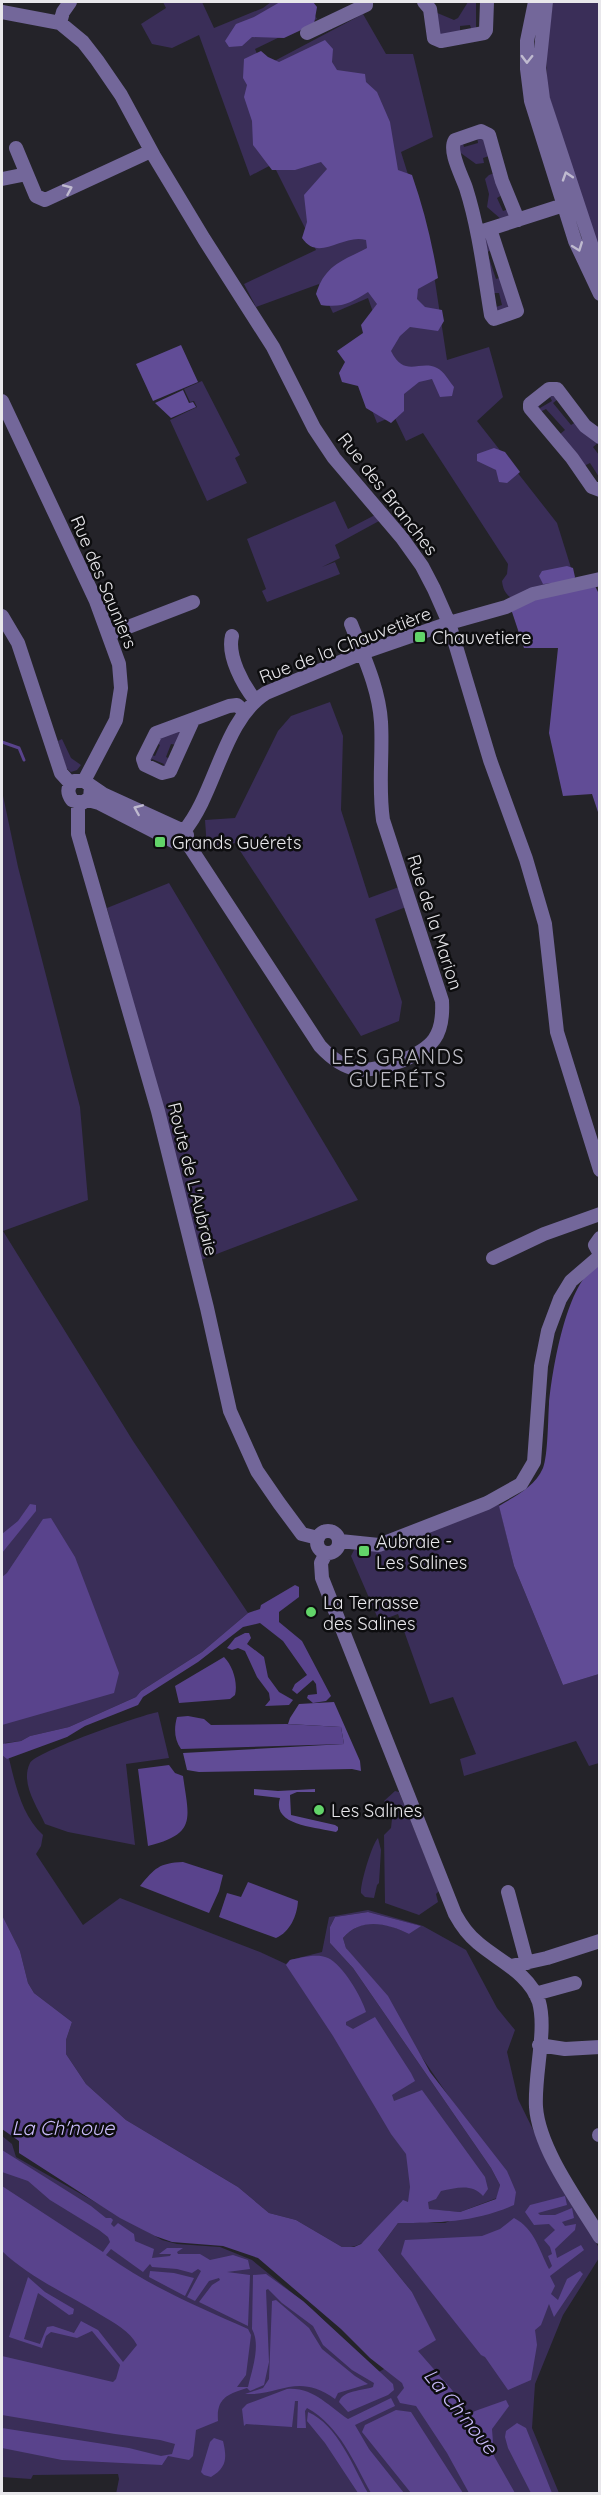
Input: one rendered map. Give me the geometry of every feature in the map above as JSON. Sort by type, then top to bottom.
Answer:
[{"type":"street","points":[[60,23],[63,12],[70,2]]},
{"type":"street","points":[[307,33],[366,5],[366,2]]},
{"type":"street","points":[[424,2],[430,9],[434,38],[441,41],[484,33],[488,2]]},
{"type":"street","points":[[535,2],[527,41],[528,86],[539,131],[600,271]]},
{"type":"street","points":[[546,2],[540,43],[540,83],[570,203],[575,240],[600,294]]},
{"type":"street","name":"Rue des Branches","points":[[6,9],[60,23],[83,42],[97,60],[121,95],[151,151],[214,255],[273,347],[314,428],[334,458],[402,538],[422,566],[449,623],[490,760],[526,859],[545,924],[557,1032],[600,1170]]},
{"type":"street","points":[[484,231],[491,315],[494,319],[517,311],[484,231],[453,144],[455,140],[481,131],[489,135],[501,181],[518,220]]},
{"type":"street","points":[[16,148],[36,196],[45,200],[151,151]]},
{"type":"street","points":[[2,179],[27,174]]},
{"type":"street","points":[[484,231],[570,203]]},
{"type":"street","points":[[598,432],[585,426],[557,389],[549,389],[530,404],[530,408],[572,458],[592,487],[600,490]]},
{"type":"street","name":"Rue des Sauniers","points":[[2,400],[110,634],[119,664],[120,701],[112,731],[82,791]]},
{"type":"street","name":"Rue de la Chauvetière","points":[[245,712],[255,700],[266,693],[363,653],[449,623],[506,608],[544,590],[559,589],[600,579]]},
{"type":"street","points":[[110,634],[193,602]]},
{"type":"street","points":[[2,616],[18,643],[61,773],[82,791],[183,838],[245,712],[237,705],[229,706],[193,720]]},
{"type":"street","name":"Rue de la Marion","points":[[183,838],[320,1046],[331,1057],[344,1066],[369,1071],[423,1052],[439,1031],[443,1018],[442,1001],[383,820],[380,799],[380,712],[376,692],[351,624]]},
{"type":"street","points":[[232,636],[230,646],[246,690],[255,700]]},
{"type":"street","name":"Route de L'Aubraie","points":[[82,791],[78,834],[158,1111],[230,1411],[257,1471],[279,1503],[302,1534],[318,1538]]},
{"type":"street","points":[[493,1258],[544,1234],[600,1214]]},
{"type":"street","points":[[340,1541],[379,1545],[487,1503],[521,1484],[534,1462],[541,1366],[548,1332],[560,1299],[571,1281],[600,1255],[596,1245],[600,1238]]},
{"type":"street","points":[[328,1530],[335,1533],[340,1541],[335,1551],[326,1552],[318,1547],[318,1538],[322,1532],[328,1530]]},
{"type":"street","points":[[326,1552],[321,1563],[322,1578],[452,1908],[465,1930],[476,1942],[511,1966],[526,1980],[535,1994],[541,2014],[536,2092],[539,2125],[550,2154],[580,2204],[595,2219],[600,2237]]},
{"type":"street","points":[[508,1892],[527,1963]]},
{"type":"street","points":[[511,1966],[600,1941]]},
{"type":"street","points":[[535,1994],[575,1983]]},
{"type":"street","points":[[539,2045],[565,2049],[600,2047]]},
{"type":"shaded area","points":[[163,2],[202,2],[214,28],[263,8],[271,2],[307,2],[317,19],[255,49],[263,67],[363,14],[386,54],[413,54],[433,137],[401,152],[429,242],[447,360],[489,347],[503,397],[477,421],[557,523],[572,571],[571,578],[511,598],[505,591],[502,581],[507,574],[508,564],[423,433],[406,441],[394,416],[377,423],[347,346],[380,332],[368,298],[333,313],[319,284],[256,307],[244,284],[316,250],[273,164],[250,176],[199,35],[172,48],[152,44],[141,24],[166,8]]},
{"type":"shaded area","points":[[280,2],[313,2],[317,7],[314,24],[284,38],[252,37],[242,46],[229,47],[225,41],[236,24]]},
{"type":"shaded area","points":[[468,2],[476,2],[476,30],[472,31],[470,25],[460,26],[460,33],[440,36],[435,12],[454,20],[458,18]]},
{"type":"shaded area","points":[[553,2],[599,2],[599,251],[547,90],[546,53]]},
{"type":"shaded area","points":[[325,40],[333,49],[332,62],[337,70],[365,74],[366,82],[377,92],[390,122],[398,170],[412,175],[427,226],[438,278],[418,289],[417,299],[425,307],[442,310],[444,321],[438,331],[410,327],[400,336],[391,351],[396,359],[407,366],[425,365],[440,369],[454,387],[452,396],[440,397],[432,379],[419,382],[404,394],[404,411],[391,423],[366,408],[358,386],[342,382],[339,373],[345,362],[337,351],[363,333],[361,325],[377,304],[368,292],[351,302],[335,306],[321,305],[316,294],[324,276],[342,261],[367,248],[366,240],[349,240],[324,248],[316,248],[302,238],[307,222],[304,195],[327,169],[321,162],[295,170],[272,170],[253,145],[252,121],[244,97],[247,85],[243,78],[244,59],[261,51],[279,62]]},
{"type":"shaded area","points":[[482,134],[489,156],[483,158],[484,163],[476,164],[458,151],[462,141],[464,147],[478,143],[477,136]]},
{"type":"shaded area","points":[[495,173],[502,195],[497,198],[503,211],[509,209],[512,216],[502,220],[487,207],[489,194],[485,179]]},
{"type":"shaded area","points":[[488,235],[493,250],[487,252],[496,279],[502,277],[512,309],[497,313],[496,307],[502,305],[499,293],[493,293],[483,236]]},
{"type":"shaded area","points":[[181,345],[198,382],[153,401],[136,364]]},
{"type":"shaded area","points":[[202,381],[240,455],[235,458],[247,483],[207,501],[170,420],[197,407],[194,401],[190,402],[184,389]]},
{"type":"shaded area","points":[[183,390],[189,403],[193,402],[196,407],[171,418],[155,403]]},
{"type":"shaded area","points":[[552,393],[558,399],[553,403],[571,425],[576,422],[599,442],[593,447],[599,455],[599,477],[590,463],[584,466],[560,434],[565,430],[546,409],[540,412],[535,407],[538,405],[540,408],[552,401],[549,395]]},
{"type":"shaded area","points":[[494,448],[505,452],[520,472],[507,483],[499,482],[496,470],[477,461],[477,454]]},
{"type":"shaded area","points":[[335,501],[348,529],[375,515],[379,521],[335,545],[340,558],[322,567],[335,562],[340,574],[267,602],[262,591],[266,589],[247,539]]},
{"type":"shaded area","points":[[567,566],[573,568],[575,577],[573,581],[543,584],[539,576],[542,571]]},
{"type":"shaded area","points":[[595,586],[599,594],[599,815],[592,794],[563,796],[549,733],[558,648],[524,648],[511,609],[524,600]]},
{"type":"shaded area","points":[[330,702],[343,736],[341,810],[369,898],[399,887],[406,907],[375,919],[402,1002],[399,1021],[361,1036],[235,843],[207,848],[205,820],[235,818],[278,731],[291,716]]},
{"type":"shaded area","points":[[182,728],[177,745],[171,744],[166,757],[172,760],[161,771],[164,764],[152,759],[149,764],[148,754],[155,756],[160,745],[154,742],[155,739]]},
{"type":"shaded area","points":[[62,739],[71,758],[81,765],[77,770],[71,772],[66,768],[58,741]]},
{"type":"shaded area","points":[[2,791],[18,867],[80,1107],[88,1200],[3,1231],[133,1441],[248,1613],[202,1652],[141,1691],[136,1697],[69,1727],[30,1736],[21,1741],[5,1743],[22,1804],[43,1835],[41,1846],[36,1854],[83,1925],[120,1898],[286,1964],[290,1960],[322,1952],[329,1917],[368,1910],[423,1926],[466,1950],[497,2008],[515,2030],[507,2052],[518,2099],[544,2152],[599,2248],[599,2258],[563,2315],[535,2384],[532,2428],[559,2493],[116,2494],[118,2474],[33,2475],[31,2479],[2,2477],[2,2136],[12,2144],[16,2157],[162,2240],[177,2244],[220,2247],[252,2260],[312,2309],[377,2373],[435,2340],[412,2292],[378,2250],[398,2223],[445,2223],[516,2192],[346,1948],[343,1938],[350,1931],[366,1924],[383,1924],[409,1934],[420,1926],[368,1912],[335,1917],[330,1927],[330,1943],[353,1968],[491,2168],[500,2185],[497,2198],[460,2212],[425,2209],[402,2201],[368,2239],[351,2247],[342,2247],[296,2220],[269,2213],[238,2187],[126,2120],[86,2084],[66,2054],[66,2040],[72,2022],[34,1993],[28,1983],[20,1951],[2,1915]]},
{"type":"shaded area","points":[[169,883],[358,1200],[201,1260],[107,908]]},
{"type":"shaded area","points":[[599,1265],[599,1674],[563,1685],[514,1566],[499,1506],[530,1486],[543,1468],[551,1389],[563,1327],[578,1288],[588,1273]]},
{"type":"shaded area","points":[[499,1504],[514,1566],[563,1685],[599,1674],[599,1763],[589,1766],[576,1741],[464,1776],[460,1759],[476,1754],[453,1697],[430,1704],[398,1614],[379,1621],[351,1556],[354,1550],[385,1547]]},
{"type":"shaded area","points":[[334,1702],[360,1761],[361,1771],[352,1769],[199,1772],[187,1770],[183,1753],[344,1744],[341,1727],[288,1724],[299,1704]]},
{"type":"shaded area","points":[[158,1712],[169,1758],[126,1764],[135,1845],[68,1832],[45,1824],[28,1786],[27,1771],[30,1763],[68,1743]]},
{"type":"shaded area","points":[[254,1789],[278,1791],[315,1789],[315,1792],[297,1792],[290,1795],[291,1815],[335,1825],[338,1830],[336,1832],[289,1820],[282,1814],[279,1807],[280,1798],[254,1795]]},
{"type":"shaded area","points":[[395,1791],[399,1792],[439,1891],[436,1894],[438,1902],[419,1915],[385,1903],[384,1835],[391,1828],[393,1810],[384,1801]]},
{"type":"shaded area","points":[[378,1838],[381,1850],[379,1883],[374,1898],[365,1897],[361,1893],[362,1881]]},
{"type":"water","points":[[30,1504],[36,1505],[36,1511],[2,1553],[2,1534],[18,1521]]},
{"type":"water","points":[[51,1518],[75,1557],[119,1673],[114,1693],[2,1725],[2,1577],[43,1519]]},
{"type":"water","points":[[295,1585],[299,1587],[299,1597],[279,1612],[279,1622],[302,1641],[331,1696],[326,1701],[313,1703],[307,1698],[308,1695],[317,1694],[313,1680],[297,1694],[292,1690],[295,1684],[307,1675],[283,1641],[260,1623],[243,1627],[198,1662],[143,1697],[138,1705],[85,1726],[67,1737],[7,1759],[2,1755],[2,1744],[69,1727],[136,1697],[141,1691],[202,1652],[248,1613],[260,1609],[261,1605]]},
{"type":"water","points":[[249,1633],[251,1638],[247,1644],[264,1657],[268,1677],[279,1692],[293,1700],[289,1705],[265,1706],[270,1700],[269,1693],[257,1677],[245,1651],[238,1648],[232,1650],[227,1648],[235,1638]]},
{"type":"water","points":[[224,1657],[234,1675],[235,1695],[230,1699],[179,1703],[175,1686]]},
{"type":"water","points":[[188,1716],[204,1719],[211,1725],[286,1724],[341,1727],[344,1744],[181,1749],[176,1737],[176,1721],[177,1717]]},
{"type":"water","points":[[169,1765],[175,1773],[183,1776],[187,1803],[186,1823],[175,1836],[148,1846],[138,1769]]},
{"type":"water","points":[[183,1862],[223,1875],[209,1913],[140,1886],[163,1865]]},
{"type":"water","points":[[248,1882],[298,1901],[292,1923],[276,1938],[219,1917],[227,1893],[241,1897]]},
{"type":"water","name":"La Ch'noue","points":[[368,1912],[421,1926],[409,1934],[383,1925],[366,1925],[350,1931],[343,1938],[346,1948],[388,1996],[430,2072],[507,2171],[516,2192],[514,2205],[486,2215],[443,2222],[398,2223],[378,2250],[412,2292],[436,2340],[418,2351],[452,2390],[468,2416],[475,2411],[506,2400],[509,2406],[492,2429],[494,2456],[515,2493],[469,2493],[447,2453],[416,2406],[400,2403],[397,2397],[404,2388],[402,2383],[370,2358],[341,2329],[258,2258],[223,2246],[172,2242],[155,2236],[120,2218],[19,2153],[19,2141],[2,2129],[2,1915],[20,1951],[28,1983],[34,1993],[72,2022],[66,2040],[66,2054],[86,2084],[126,2120],[238,2187],[269,2213],[296,2220],[342,2247],[354,2247],[361,2244],[403,2200],[408,2202],[410,2187],[406,2154],[391,2134],[333,2036],[286,1965],[290,1960],[319,1956],[328,1958],[340,1967],[356,1990],[366,2012],[346,2022],[346,2025],[353,2029],[375,2017],[411,2073],[415,2081],[392,2095],[394,2101],[422,2090],[485,2177],[488,2189],[483,2196],[469,2188],[441,2191],[436,2199],[428,2202],[429,2209],[460,2212],[496,2199],[500,2185],[491,2168],[353,1968],[330,1943],[330,1927],[335,1917]]},
{"type":"water","points":[[2,2150],[91,2206],[106,2218],[111,2218],[113,2220],[111,2224],[114,2227],[118,2223],[134,2234],[135,2241],[154,2249],[152,2258],[170,2256],[171,2254],[159,2254],[167,2248],[183,2248],[177,2252],[178,2254],[200,2254],[210,2260],[233,2255],[248,2260],[250,2269],[227,2272],[250,2275],[248,2326],[199,2302],[212,2285],[220,2280],[219,2278],[209,2281],[195,2301],[187,2297],[201,2271],[198,2269],[192,2273],[152,2267],[150,2264],[143,2272],[111,2249],[106,2255],[157,2287],[248,2329],[251,2335],[246,2375],[237,2387],[248,2387],[255,2358],[256,2342],[252,2329],[253,2275],[266,2274],[303,2301],[393,2384],[394,2390],[388,2395],[348,2412],[339,2402],[341,2398],[349,2393],[373,2387],[374,2383],[352,2370],[323,2345],[313,2326],[282,2303],[268,2289],[266,2290],[269,2362],[264,2385],[250,2391],[247,2388],[235,2392],[225,2398],[219,2407],[218,2421],[196,2430],[193,2456],[189,2460],[168,2456],[162,2465],[62,2460],[2,2448],[2,2428],[129,2448],[161,2456],[172,2454],[175,2444],[2,2415],[2,2356],[113,2382],[120,2365],[92,2331],[77,2338],[51,2332],[46,2336],[42,2348],[9,2337],[28,2277],[45,2292],[74,2309],[73,2314],[69,2315],[38,2293],[24,2339],[40,2344],[47,2327],[53,2326],[74,2333],[81,2321],[98,2330],[123,2362],[137,2345],[121,2328],[37,2278],[2,2251],[2,2186],[103,2252],[110,2242],[108,2237],[99,2230],[50,2200],[28,2181],[2,2172]]},
{"type":"water","points":[[565,2196],[567,2205],[538,2213],[555,2215],[572,2208],[574,2218],[562,2222],[565,2226],[576,2224],[575,2230],[555,2249],[557,2258],[581,2245],[584,2250],[550,2276],[555,2286],[551,2294],[558,2300],[567,2279],[580,2271],[583,2274],[554,2317],[549,2304],[541,2325],[535,2330],[537,2345],[531,2380],[508,2390],[485,2357],[481,2355],[401,2254],[405,2240],[482,2236],[500,2229],[514,2218],[532,2234],[549,2269],[552,2266],[548,2256],[552,2254],[544,2240],[555,2230],[549,2224],[534,2225],[525,2212],[530,2205]]},
{"type":"water","points":[[150,2271],[194,2278],[185,2296],[149,2277]]},
{"type":"water","points":[[276,2300],[309,2328],[322,2349],[368,2384],[338,2393],[335,2399],[322,2391],[299,2386],[245,2394],[263,2388],[269,2379],[272,2301]]},
{"type":"water","points":[[287,2389],[297,2389],[313,2394],[348,2419],[391,2398],[395,2406],[355,2425],[369,2449],[404,2493],[371,2493],[345,2446],[319,2416],[307,2408],[305,2411],[306,2428],[297,2428],[298,2401],[295,2401],[292,2427],[246,2424],[244,2426],[242,2409],[247,2404]]},
{"type":"water","points":[[396,2410],[411,2412],[463,2493],[411,2493],[362,2432],[365,2425]]},
{"type":"water","points":[[308,2412],[319,2418],[336,2436],[368,2493],[358,2493],[325,2443],[307,2421]]},
{"type":"water","points":[[517,2423],[526,2428],[552,2493],[531,2493],[508,2448],[506,2431]]},
{"type":"water","points":[[214,2438],[223,2441],[225,2457],[223,2466],[211,2477],[201,2472],[210,2442]]},
{"type":"waterway","points":[[2,742],[19,748],[24,760]]},
{"type":"place","name":"Chauvetiere","points":[[420,637]]},
{"type":"place","name":"Grands Guérets","points":[[160,842]]},
{"type":"place","name":"Aubraie - Les Salines","points":[[364,1551]]},
{"type":"place","name":"La Terrasse des Salines","points":[[311,1612]]},
{"type":"place","name":"Les Salines","points":[[319,1810]]},
{"type":"district","name":"LES GRANDS GUERÉTS","points":[[398,1068]]}]
